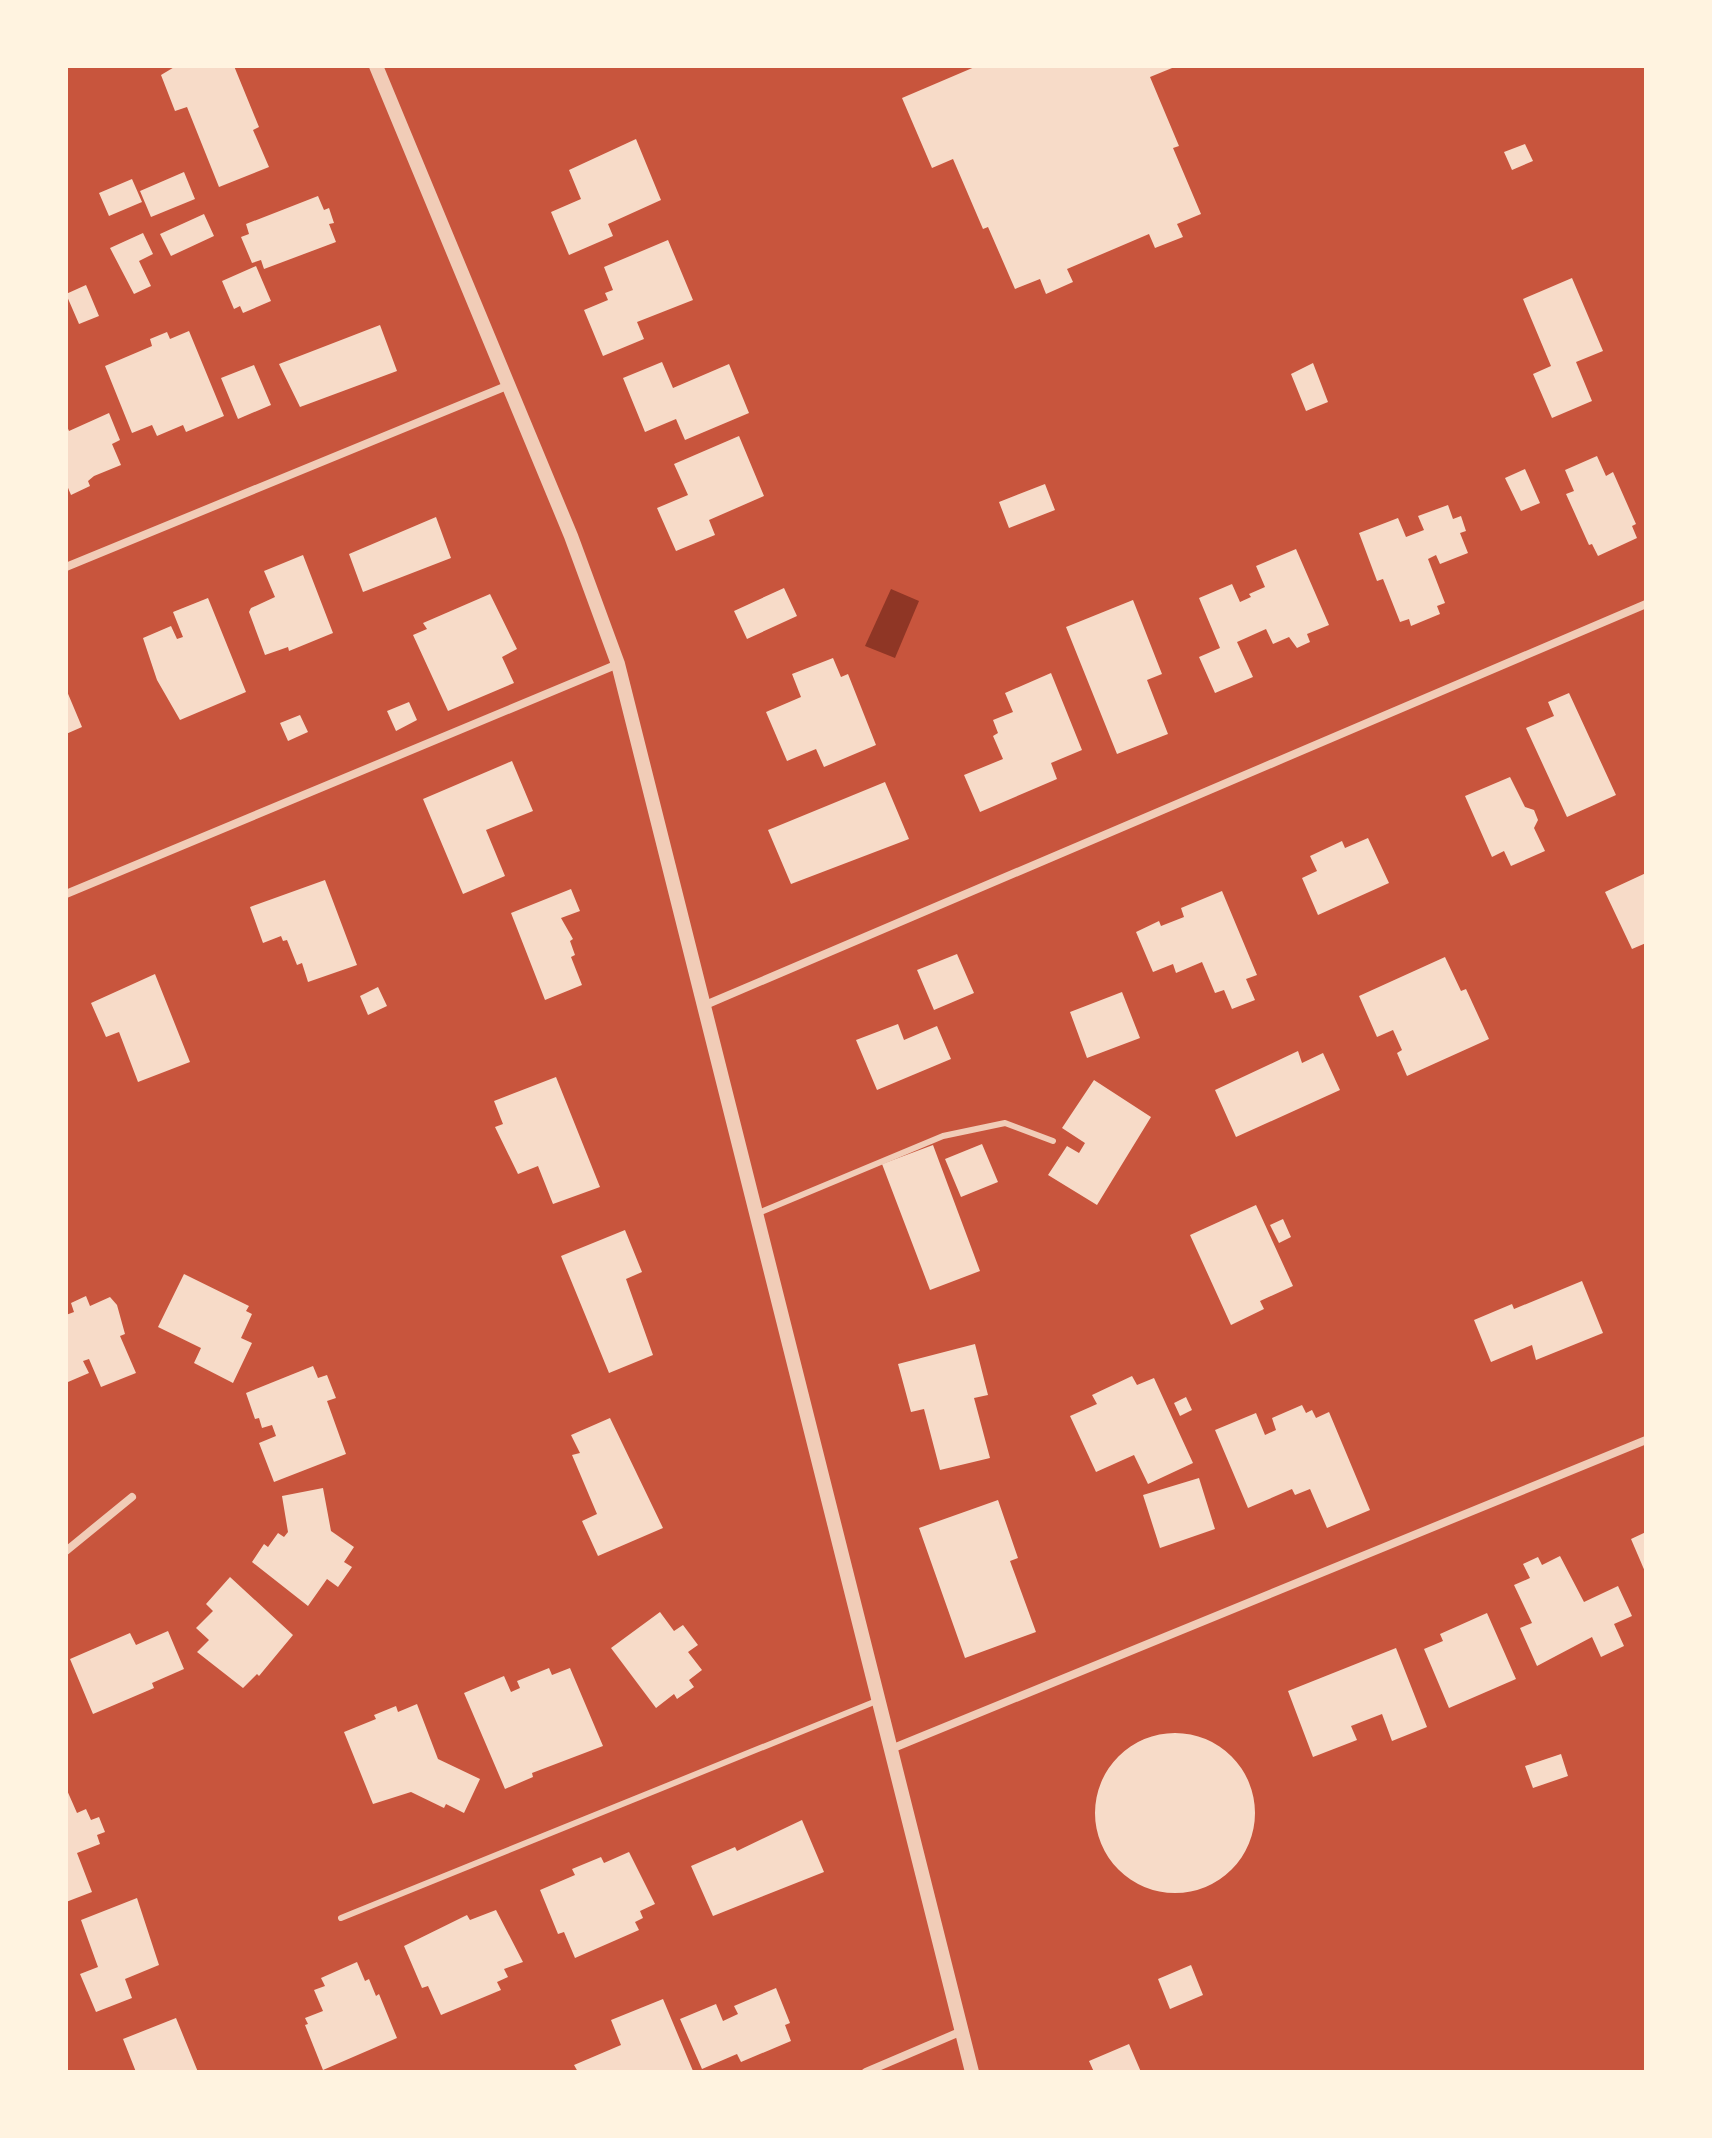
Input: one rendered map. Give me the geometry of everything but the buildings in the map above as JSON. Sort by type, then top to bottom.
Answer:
[{"type":"street","points":[[376,66],[590,584],[618,664],[972,2072]]},
{"type":"street","points":[[66,567],[509,385]]},
{"type":"street","points":[[703,1006],[1646,604]]},
{"type":"street","points":[[66,894],[618,664]]},
{"type":"street","points":[[891,1749],[1646,1440]]},
{"type":"street","points":[[66,1551],[132,1497]]},
{"type":"street","points":[[866,2072],[962,2031]]},
{"type":"lane","points":[[756,1214],[943,1136],[1005,1123],[1053,1141]]},
{"type":"lane","points":[[341,1918],[879,1700]]},
{"type":"shaded area","points":[[891,589],[919,601],[895,658],[865,646]]}]
